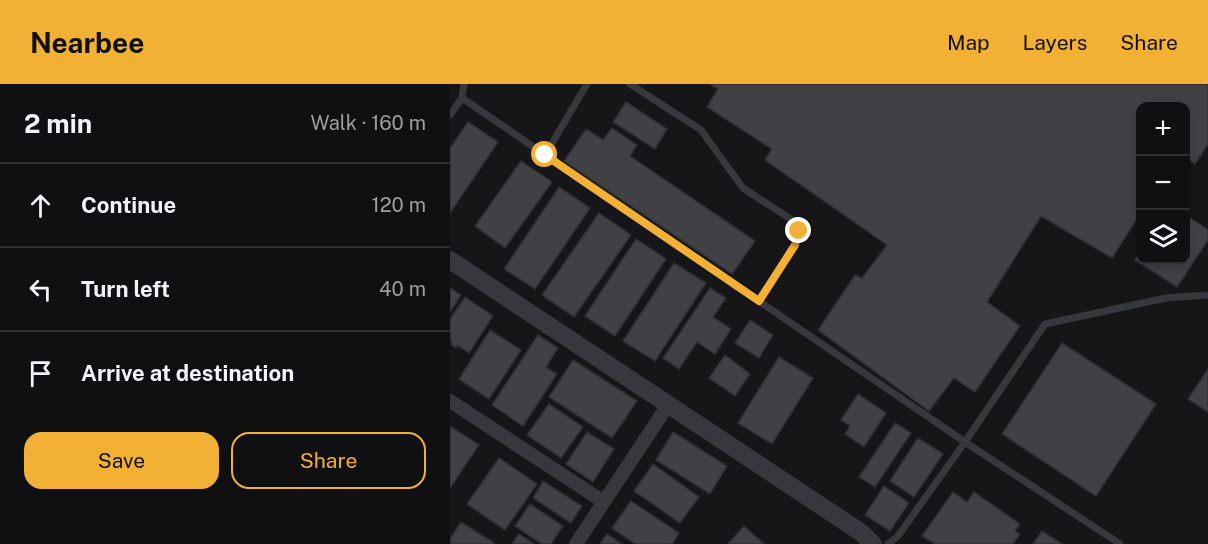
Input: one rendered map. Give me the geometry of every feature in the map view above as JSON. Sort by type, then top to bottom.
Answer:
[{"type":"street","points":[[450,260],[862,533],[873,544]]},
{"type":"street","points":[[450,401],[604,502]]},
{"type":"street","points":[[576,544],[668,405]]},
{"type":"lane","points":[[450,115],[462,98],[464,84]]},
{"type":"lane","points":[[545,155],[587,84]]},
{"type":"lane","points":[[630,84],[701,130],[743,188],[792,220],[799,231],[795,245],[759,301]]},
{"type":"lane","points":[[462,98],[965,442],[1120,544]]},
{"type":"lane","points":[[888,544],[898,536],[1045,324],[1166,297],[1208,295]]},
{"type":"building","points":[[710,84],[1208,84],[1208,144],[1195,164],[1190,161],[1190,102],[1136,102],[1136,220],[1112,258],[1041,216],[987,302],[1020,326],[975,392],[954,378],[929,411],[818,330],[855,275],[862,278],[887,245],[765,160],[772,149],[707,107],[718,89]]},
{"type":"building","points":[[626,102],[667,129],[655,149],[613,122]]},
{"type":"building","points":[[468,122],[498,142],[450,213],[450,148]]},
{"type":"building","points":[[612,128],[637,145],[630,156],[755,241],[732,274],[564,161],[586,129],[603,140]]},
{"type":"building","points":[[521,161],[552,182],[505,248],[475,226]]},
{"type":"building","points":[[559,187],[590,208],[535,289],[504,269]]},
{"type":"building","points":[[599,213],[631,235],[574,317],[542,295]]},
{"type":"building","points":[[1190,218],[1208,230],[1208,240],[1177,287],[1141,264],[1190,264]]},
{"type":"building","points":[[636,239],[666,259],[615,336],[585,316]]},
{"type":"building","points":[[674,263],[706,283],[655,361],[623,341]]},
{"type":"building","points":[[450,288],[461,295],[450,312]]},
{"type":"building","points":[[710,288],[726,298],[713,317],[731,329],[715,354],[697,342],[679,369],[663,358]]},
{"type":"building","points":[[465,297],[493,316],[469,353],[457,345],[456,348],[450,340],[450,319]]},
{"type":"building","points":[[750,320],[773,335],[759,358],[735,343]]},
{"type":"building","points":[[490,330],[521,350],[489,399],[459,379]]},
{"type":"building","points":[[538,335],[558,348],[546,367],[557,374],[523,426],[492,405]]},
{"type":"building","points":[[1062,343],[1156,404],[1096,496],[1002,434]]},
{"type":"building","points":[[725,355],[750,374],[735,396],[709,378]]},
{"type":"building","points":[[779,357],[813,378],[772,444],[738,423]]},
{"type":"building","points":[[573,360],[637,401],[612,438],[549,397]]},
{"type":"building","points":[[1208,369],[1208,412],[1188,399]]},
{"type":"building","points":[[858,394],[886,413],[864,447],[845,434],[850,426],[841,420]]},
{"type":"building","points":[[549,404],[583,427],[561,458],[527,435]]},
{"type":"building","points":[[895,423],[911,433],[875,487],[859,477]]},
{"type":"building","points":[[450,426],[479,445],[450,488]]},
{"type":"building","points":[[587,432],[614,449],[593,482],[566,464]]},
{"type":"building","points":[[673,432],[727,466],[710,494],[656,460]]},
{"type":"building","points":[[918,438],[943,454],[914,497],[890,481]]},
{"type":"building","points":[[499,458],[537,484],[505,530],[467,504]]},
{"type":"building","points":[[653,464],[699,497],[680,523],[634,491]]},
{"type":"building","points":[[543,481],[582,506],[571,523],[533,498]]},
{"type":"building","points":[[884,486],[909,503],[890,531],[865,515]]},
{"type":"building","points":[[953,492],[967,502],[974,492],[1020,524],[1015,531],[1020,534],[1013,544],[935,544],[922,536]]},
{"type":"building","points":[[631,501],[679,533],[672,544],[635,544],[612,528]]},
{"type":"building","points":[[530,504],[563,526],[551,544],[542,544],[515,526]]},
{"type":"building","points":[[461,522],[494,544],[450,544],[450,539]]},
{"type":"building","points":[[744,526],[764,544],[728,544]]},
{"type":"building","points":[[1042,531],[1062,544],[1033,544]]},
{"type":"building","points":[[519,534],[534,544],[512,544]]},
{"type":"building","points":[[607,534],[622,544],[600,544]]},
{"type":"route","points":[[545,155],[759,301],[795,245],[799,231]]}]
